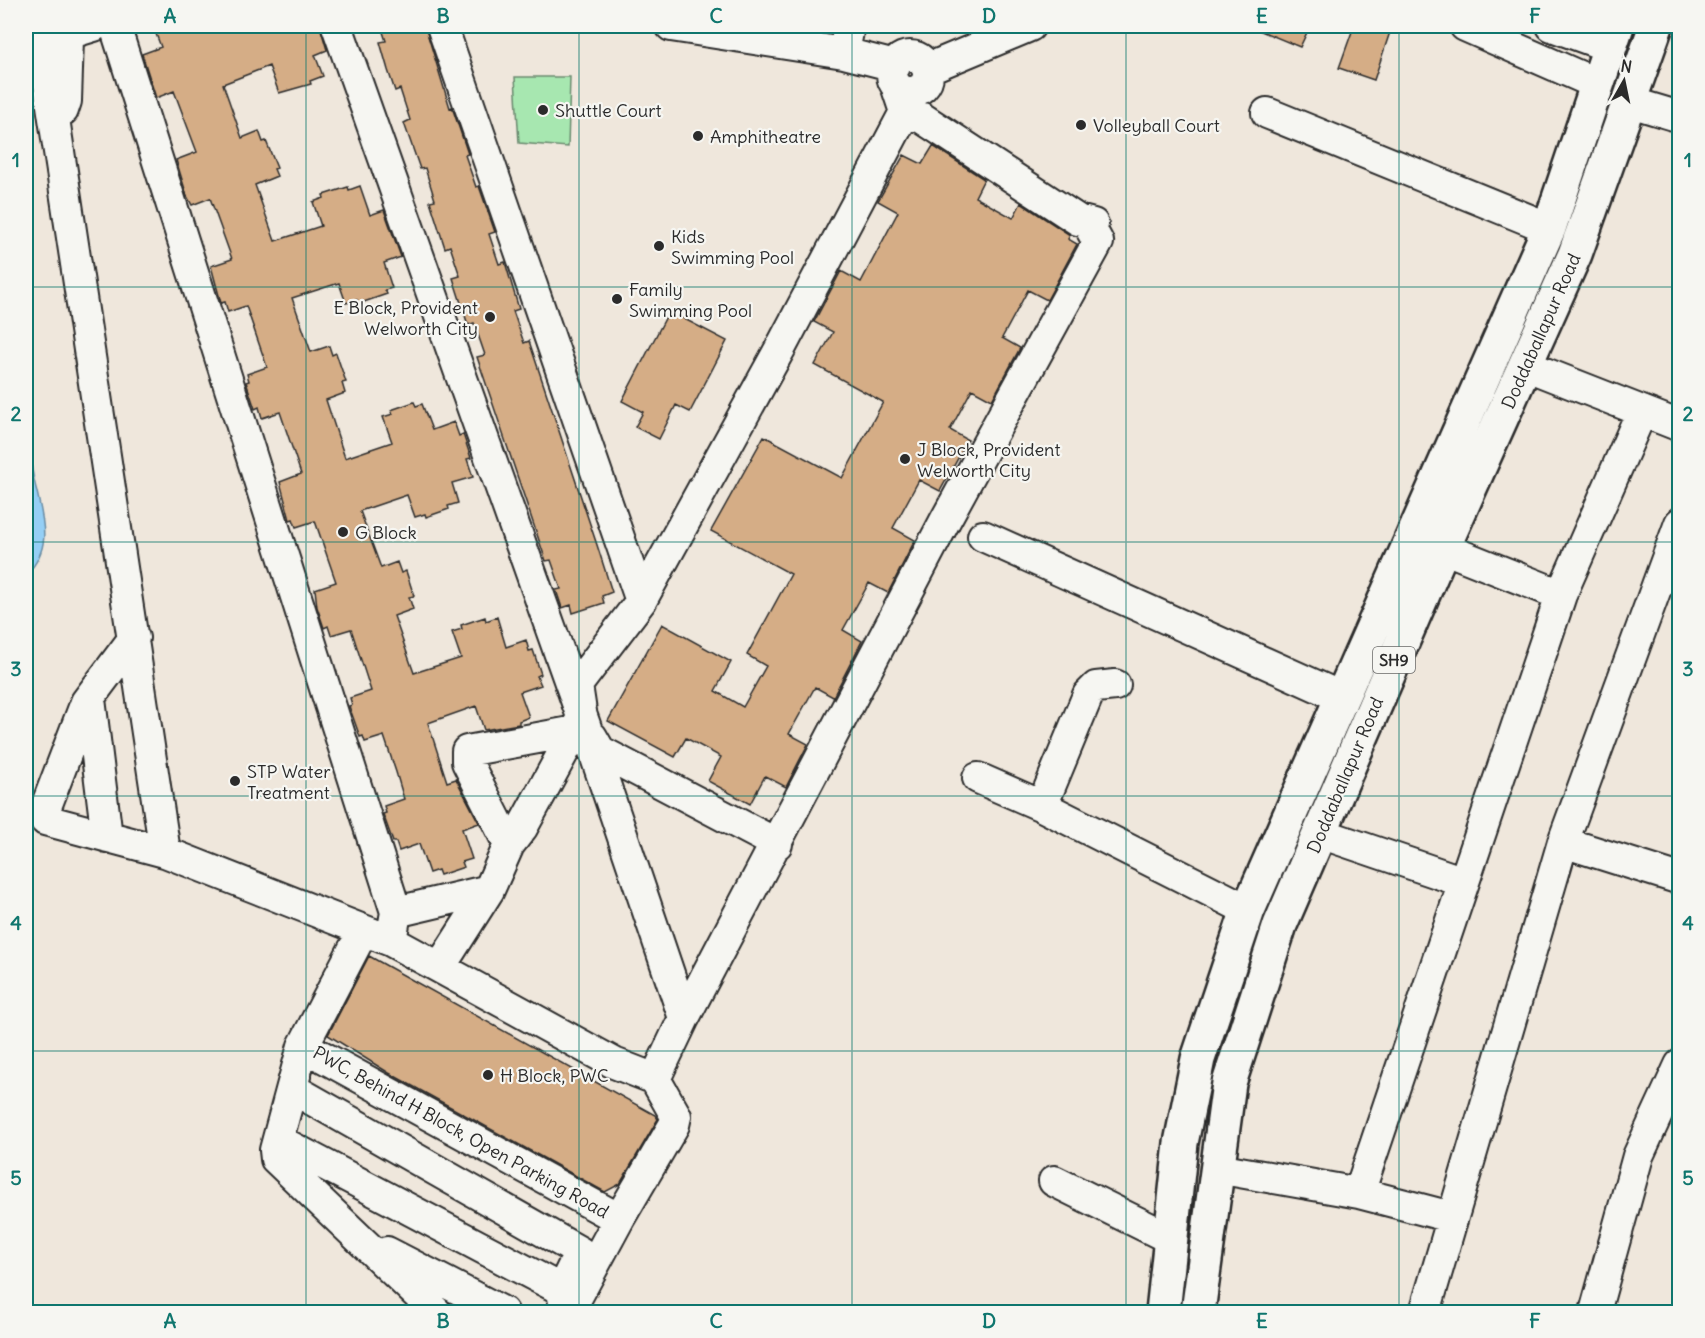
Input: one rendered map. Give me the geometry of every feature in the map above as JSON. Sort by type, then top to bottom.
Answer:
[{"type":"main road","name":"Doddaballapur Road","points":[[1198,1312],[1228,1083],[1280,925],[1443,548],[1527,366],[1578,246],[1656,26]]},
{"type":"main road","name":"Doddaballapur Road","points":[[1163,1312],[1181,1143],[1198,1059],[1248,910],[1549,228],[1613,36]]},
{"type":"street","points":[[40,26],[165,852]]},
{"type":"street","points":[[55,125],[66,104],[69,35],[94,26]]},
{"type":"street","points":[[115,26],[383,928]]},
{"type":"street","points":[[337,26],[684,1018]]},
{"type":"street","points":[[359,26],[577,685],[581,725],[600,752],[777,843]]},
{"type":"street","points":[[442,26],[641,602]]},
{"type":"street","points":[[654,1079],[946,519],[1098,242],[1092,231],[1093,224],[1078,220],[922,118],[899,87],[840,39],[671,26]]},
{"type":"street","points":[[577,685],[641,602],[781,347],[899,87],[899,60],[912,56],[919,58],[927,69],[1030,26]]},
{"type":"street","points":[[1465,26],[1597,84]]},
{"type":"street","points":[[1552,26],[1613,36]]},
{"type":"street","points":[[1630,102],[1680,117]]},
{"type":"street","points":[[1267,113],[1549,228]]},
{"type":"street","points":[[1527,366],[1680,426]]},
{"type":"street","points":[[1359,1193],[1561,595],[1642,411]]},
{"type":"street","points":[[1425,1312],[1451,1216],[1563,842],[1680,523]]},
{"type":"street","points":[[983,536],[1341,697]]},
{"type":"street","points":[[1443,548],[1561,595]]},
{"type":"street","points":[[134,638],[90,696],[44,812],[45,820],[165,852],[383,928],[440,967],[614,1063],[654,1079],[676,1116],[674,1125],[572,1306],[561,1302],[278,1140]]},
{"type":"street","points":[[1042,806],[1088,695],[1096,687],[1115,685]]},
{"type":"street","points":[[90,696],[107,837]]},
{"type":"street","points":[[440,967],[489,890],[509,845],[522,828],[567,743],[581,725]]},
{"type":"street","points":[[509,845],[467,762],[467,751],[581,725]]},
{"type":"street","points":[[978,778],[1042,806],[1248,910]]},
{"type":"street","points":[[1320,833],[1464,882]]},
{"type":"street","points":[[1563,842],[1680,879]]},
{"type":"street","points":[[436,1312],[276,1159],[275,1150],[303,1046],[383,928],[489,890]]},
{"type":"street","name":"PWC, Behind H Block, Open Parking Road","points":[[303,1046],[619,1219]]},
{"type":"street","points":[[1595,1312],[1638,1156],[1665,1091],[1680,1065]]},
{"type":"street","points":[[293,1089],[580,1252],[561,1302]]},
{"type":"street","points":[[1217,1168],[1359,1193],[1451,1216]]},
{"type":"street","points":[[1054,1181],[1171,1239]]},
{"type":"street","points":[[358,1236],[503,1312]]},
{"type":"green space","name":"Shuttle Court","points":[[515,77],[570,77],[568,147],[519,143]]},
{"type":"water","points":[[26,428],[44,535],[40,555],[26,575]]},
{"type":"building","name":"G Block","points":[[153,26],[320,26],[327,50],[315,55],[323,76],[310,81],[311,84],[279,93],[269,66],[223,84],[242,138],[259,131],[263,142],[266,141],[277,168],[274,169],[277,176],[255,185],[275,241],[321,226],[313,202],[324,198],[323,195],[348,187],[349,190],[360,186],[370,215],[384,210],[401,257],[384,263],[392,288],[385,290],[387,294],[358,304],[357,300],[346,303],[339,283],[292,298],[311,352],[329,346],[332,355],[336,353],[346,382],[342,383],[345,393],[326,400],[345,458],[392,442],[383,417],[393,414],[391,410],[414,402],[416,406],[422,404],[432,430],[454,422],[459,436],[463,434],[471,458],[467,459],[473,477],[452,483],[458,503],[448,506],[449,509],[426,517],[425,514],[415,517],[407,495],[360,511],[381,568],[397,562],[401,573],[406,571],[414,596],[409,597],[413,609],[394,616],[414,673],[461,658],[452,632],[462,629],[461,625],[485,617],[486,621],[497,617],[506,647],[526,640],[529,651],[533,650],[541,674],[537,676],[541,685],[520,692],[529,717],[519,721],[519,724],[484,730],[476,706],[428,723],[447,782],[456,779],[479,823],[462,829],[472,859],[462,862],[464,867],[440,875],[438,870],[429,873],[419,844],[399,851],[396,842],[393,842],[383,814],[386,813],[384,806],[404,799],[384,736],[365,742],[363,736],[360,737],[349,706],[352,705],[350,698],[371,691],[351,629],[331,635],[328,626],[324,628],[317,607],[315,589],[336,582],[315,521],[296,527],[293,519],[290,520],[280,482],[301,474],[280,412],[262,418],[259,407],[255,409],[246,382],[249,381],[247,374],[267,367],[246,306],[228,312],[225,302],[221,303],[211,266],[232,259],[210,198],[192,205],[187,196],[176,160],[197,152],[174,91],[156,98],[142,54],[161,47]]},
{"type":"building","name":"E Block, Provident Welworth City","points":[[381,26],[425,26],[450,108],[452,107],[468,154],[465,155],[495,232],[489,234],[499,264],[505,262],[519,309],[513,311],[524,343],[529,341],[612,592],[602,596],[604,603],[573,613],[571,605],[562,608],[556,590],[561,589],[551,560],[546,561],[477,357],[485,355],[474,323],[468,325],[453,278],[460,276],[450,246],[445,248],[430,201],[435,200],[425,168],[420,169],[404,123],[410,120],[400,89],[395,91],[388,70],[380,42],[386,41]]},
{"type":"building","points":[[1249,26],[1310,26],[1300,47]]},
{"type":"building","points":[[1354,26],[1392,26],[1374,80],[1339,68]]},
{"type":"building","name":"J Block, Provident Welworth City","points":[[933,146],[984,179],[975,197],[1013,218],[1021,203],[1070,235],[1068,239],[1077,244],[1047,300],[1028,290],[1002,338],[1020,348],[992,400],[972,389],[950,430],[968,440],[940,491],[919,480],[893,528],[915,540],[888,593],[869,583],[843,630],[862,641],[833,697],[815,687],[789,734],[808,744],[786,787],[765,776],[750,804],[708,781],[721,757],[686,738],[675,757],[608,721],[662,624],[731,662],[715,691],[743,707],[766,666],[747,655],[791,574],[711,531],[764,436],[842,478],[883,402],[815,365],[833,332],[814,322],[841,271],[861,282],[898,212],[878,201],[904,155],[922,164]]},
{"type":"building","points":[[669,311],[727,341],[690,412],[676,405],[659,439],[635,427],[643,412],[622,401]]},
{"type":"building","name":"H Block, PWC","points":[[369,956],[655,1115],[658,1119],[620,1184],[605,1192],[389,1073],[328,1035]]},
{"type":"place","name":"Shuttle Court","points":[[543,110]]},
{"type":"place","name":"Volleyball Court","points":[[1081,125]]},
{"type":"place","name":"Amphitheatre","points":[[698,136]]},
{"type":"place","name":"Kids Swimming Pool","points":[[659,246]]},
{"type":"place","name":"Family Swimming Pool","points":[[617,299]]},
{"type":"place","name":"E Block, Provident Welworth City","points":[[490,317]]},
{"type":"place","name":"J Block, Provident Welworth City","points":[[905,459]]},
{"type":"place","name":"G Block","points":[[343,532]]},
{"type":"place","name":"STP Water Treatment","points":[[235,781]]},
{"type":"place","name":"H Block, PWC","points":[[488,1075]]}]
